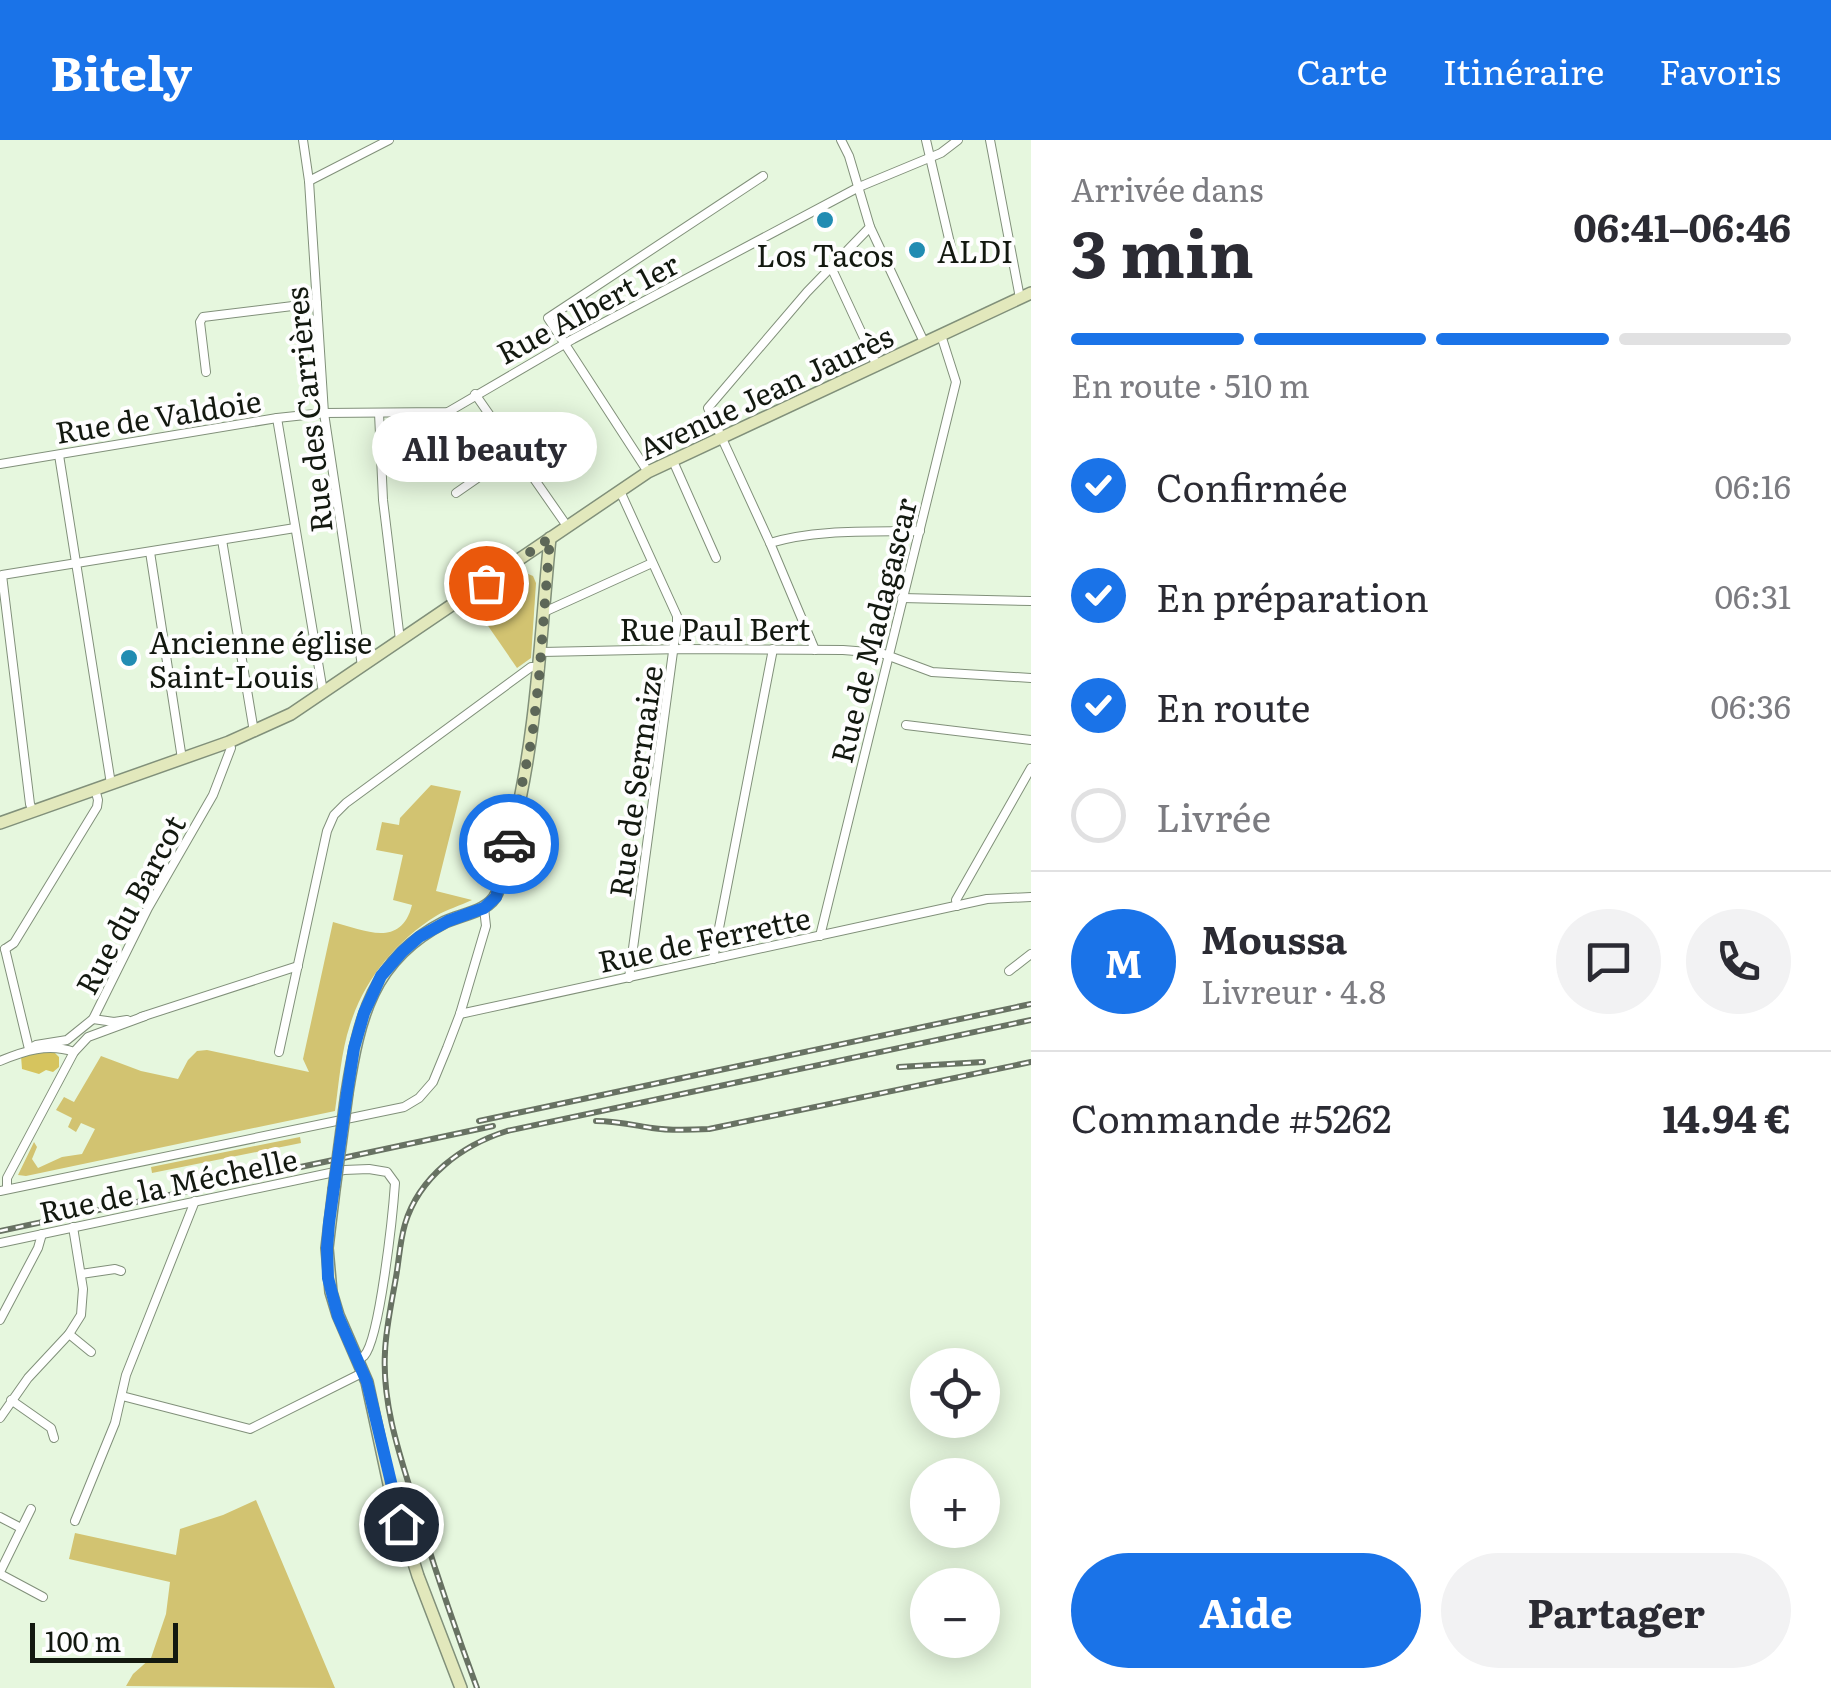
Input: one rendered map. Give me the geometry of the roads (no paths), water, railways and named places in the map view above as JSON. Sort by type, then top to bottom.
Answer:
[{"type":"main road","name":"Avenue Jean Jaurès","points":[[0,823],[229,742],[291,714],[648,472],[1025,296]]},
{"type":"main road","points":[[461,1688],[401,1524],[367,1382],[338,1316],[328,1278],[327,1248],[354,1048],[381,976],[419,937],[484,908],[496,897],[532,738],[550,538]]},
{"type":"street","points":[[309,180],[388,140]]},
{"type":"street","points":[[840,140],[849,156],[870,227],[924,342]]},
{"type":"street","points":[[926,140],[954,256]]},
{"type":"street","name":"Rue Albert 1er","points":[[448,412],[565,344],[858,187],[930,158],[958,140]]},
{"type":"street","points":[[990,140],[1025,296]]},
{"type":"street","name":"Rue des Carrières","points":[[304,144],[324,413],[362,666]]},
{"type":"street","points":[[648,472],[548,318],[763,176]]},
{"type":"street","points":[[815,650],[708,408],[870,227]]},
{"type":"street","points":[[831,267],[876,366]]},
{"type":"street","points":[[206,372],[200,322],[203,317],[317,303]]},
{"type":"street","name":"Rue de Madagascar","points":[[820,936],[956,382],[941,335]]},
{"type":"street","points":[[474,394],[567,526]]},
{"type":"street","points":[[324,413],[448,412],[488,470]]},
{"type":"street","name":"Rue de Valdoie","points":[[0,464],[324,413]]},
{"type":"street","points":[[379,413],[383,500],[400,640]]},
{"type":"street","points":[[278,418],[323,692]]},
{"type":"street","points":[[456,493],[515,452]]},
{"type":"street","points":[[59,455],[111,784]]},
{"type":"street","points":[[672,461],[716,558]]},
{"type":"street","name":"Rue de Sermaize","points":[[620,491],[677,616],[629,978]]},
{"type":"street","points":[[34,812],[2,575],[295,528]]},
{"type":"street","points":[[770,543],[784,538],[860,531],[920,531]]},
{"type":"street","points":[[222,540],[254,732]]},
{"type":"street","points":[[150,552],[182,759]]},
{"type":"street","points":[[544,612],[652,563]]},
{"type":"street","points":[[902,598],[1031,600]]},
{"type":"street","name":"Rue Paul Bert","points":[[542,652],[675,649],[881,653],[932,672],[1031,678]]},
{"type":"street","points":[[714,959],[772,650]]},
{"type":"street","points":[[279,1052],[334,815],[530,667],[540,666]]},
{"type":"street","points":[[906,725],[1031,740]]},
{"type":"street","name":"Rue du Barcot","points":[[0,1061],[36,1045],[70,1038],[93,1019],[148,908],[214,796],[231,748],[229,742]]},
{"type":"street","points":[[957,906],[956,900],[1031,768]]},
{"type":"street","points":[[74,1052],[61,1048],[30,1049],[2,948],[14,943],[97,807],[95,790]]},
{"type":"street","name":"Rue de Ferrette","points":[[460,1014],[988,899],[1031,897]]},
{"type":"street","points":[[298,966],[88,1038],[74,1052],[4,1190],[404,1107],[420,1098],[433,1082],[460,1014],[486,926],[484,908]]},
{"type":"street","points":[[1009,972],[1031,954]]},
{"type":"street","points":[[96,1034],[90,1027],[93,1019],[114,1022],[145,1016]]},
{"type":"street","points":[[70,1038],[74,1052]]},
{"type":"street","name":"Rue de la Méchelle","points":[[0,1244],[344,1170],[387,1172],[395,1183],[393,1223],[374,1334],[365,1355],[357,1360]]},
{"type":"street","points":[[75,1521],[116,1423],[126,1375],[195,1201]]},
{"type":"street","points":[[0,1418],[28,1378],[77,1324],[83,1306],[73,1227]]},
{"type":"street","points":[[0,1320],[42,1234]]},
{"type":"street","points":[[81,1274],[121,1270]]},
{"type":"street","points":[[69,1334],[91,1352]]},
{"type":"street","points":[[122,1396],[250,1429],[362,1373]]},
{"type":"street","points":[[11,1400],[51,1428],[54,1438]]},
{"type":"street","points":[[30,1508],[0,1573],[43,1597]]},
{"type":"street","points":[[0,1517],[21,1528]]},
{"type":"railway","points":[[479,1121],[1031,1004]]},
{"type":"railway","points":[[477,1688],[403,1465],[386,1390],[387,1333],[403,1230],[412,1207],[432,1178],[459,1154],[507,1131],[1031,1020]]},
{"type":"railway","points":[[899,1067],[983,1062]]},
{"type":"railway","points":[[596,1121],[666,1130],[709,1129],[1031,1062]]},
{"type":"railway","points":[[0,1231],[493,1126]]},
{"type":"place","name":"Los Tacos","points":[[825,220]]},
{"type":"place","name":"ALDI","points":[[917,250]]},
{"type":"place","name":"All beauty","points":[[486,583]]},
{"type":"place","name":"Ancienne église Saint-Louis","points":[[129,658]]}]
